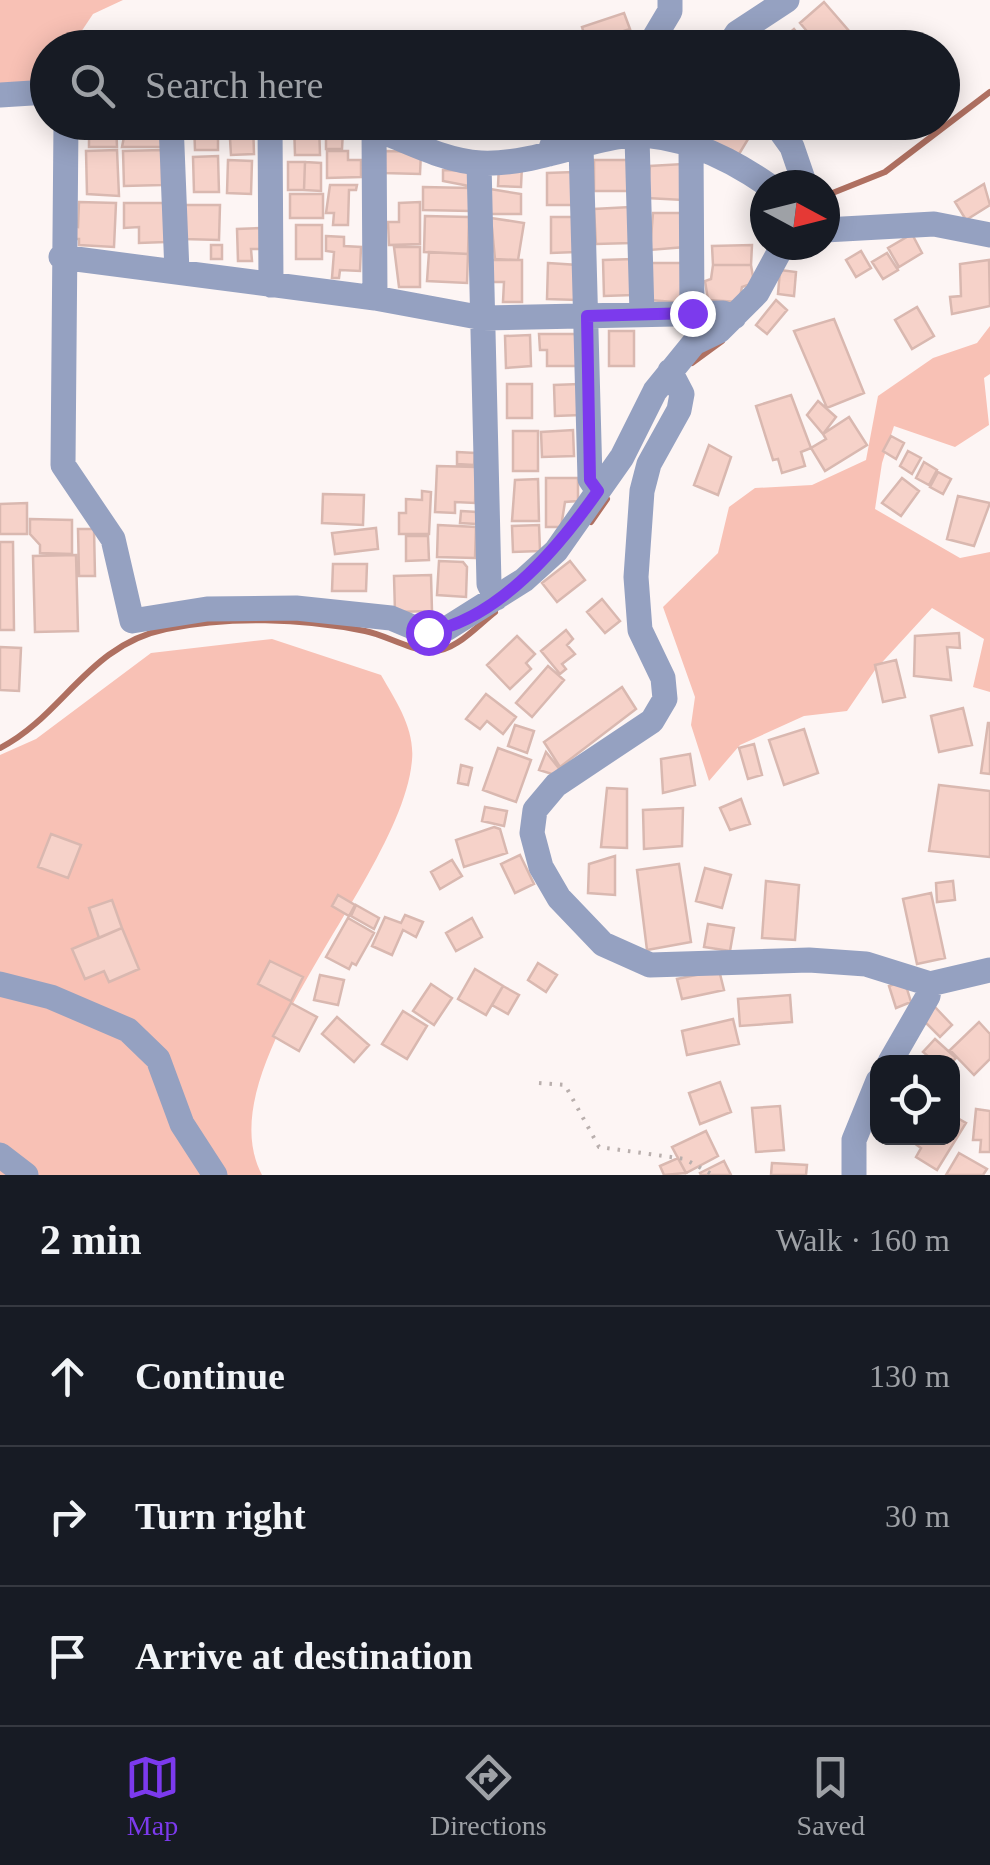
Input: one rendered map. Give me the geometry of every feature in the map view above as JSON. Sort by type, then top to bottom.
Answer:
[{"type":"street","points":[[659,30],[670,11],[670,0]]},
{"type":"street","points":[[741,30],[787,0]]},
{"type":"street","points":[[0,95],[30,93]]},
{"type":"street","points":[[65,140],[61,257],[63,465],[113,540],[132,621],[207,609],[296,608],[390,618],[428,632],[446,629],[496,598],[556,551],[694,343],[719,331],[758,293],[775,260]]},
{"type":"street","points":[[172,140],[177,272]]},
{"type":"street","points":[[270,140],[271,285]]},
{"type":"street","points":[[367,140],[375,298]]},
{"type":"street","points":[[411,140],[479,163],[618,140]]},
{"type":"street","points":[[549,154],[554,140]]},
{"type":"street","points":[[637,140],[642,314]]},
{"type":"street","points":[[655,140],[692,146],[750,176]]},
{"type":"street","points":[[787,140],[800,170]]},
{"type":"street","points":[[581,146],[590,480],[598,491]]},
{"type":"street","points":[[692,146],[692,313]]},
{"type":"street","points":[[479,163],[489,584],[496,598]]},
{"type":"street","points":[[840,227],[853,230],[934,224],[990,235]]},
{"type":"street","points":[[61,257],[375,298],[483,318],[692,313],[734,316]]},
{"type":"street","points":[[674,377],[679,410],[649,464],[642,491],[636,578],[640,630],[664,678],[665,700],[652,722],[556,785],[535,810],[532,833],[541,867],[559,898],[603,944],[650,965],[809,960],[866,964],[930,984],[990,970]]},
{"type":"street","points":[[0,984],[51,996],[128,1030],[158,1059],[182,1124],[215,1175]]},
{"type":"street","points":[[894,1055],[928,996],[930,984]]},
{"type":"street","points":[[854,1175],[854,1140],[870,1101]]},
{"type":"street","points":[[0,1155],[26,1175]]},
{"type":"path","points":[[539,1083],[565,1085],[599,1147],[685,1159],[713,1175]]},
{"type":"shaded area","points":[[0,0],[123,0],[93,14],[82,30],[30,30],[30,86],[0,83]]},
{"type":"shaded area","points":[[990,326],[990,374],[984,378],[989,425],[955,447],[894,426],[882,463],[875,509],[960,558],[990,552],[990,692],[973,687],[984,639],[932,608],[875,670],[847,711],[804,716],[740,745],[709,781],[691,725],[695,697],[663,607],[718,553],[729,507],[755,488],[812,485],[866,460],[878,396],[933,358],[977,343]]},
{"type":"shaded area","points":[[272,639],[381,675],[407,726],[412,760],[400,807],[376,859],[281,1027],[260,1081],[251,1131],[262,1175],[0,1175],[0,755],[36,739],[151,653]]},
{"type":"building","points":[[824,2],[848,30],[806,30],[800,23]]},
{"type":"building","points":[[624,13],[630,29],[583,30],[582,27]]},
{"type":"building","points":[[89,140],[117,140],[117,147],[89,147]]},
{"type":"building","points":[[123,140],[162,140],[162,147],[122,147]]},
{"type":"building","points":[[195,140],[218,140],[218,150],[195,150]]},
{"type":"building","points":[[230,140],[254,140],[254,154],[231,155]]},
{"type":"building","points":[[295,140],[320,140],[320,155],[295,155]]},
{"type":"building","points":[[326,140],[342,140],[342,149],[326,149]]},
{"type":"building","points":[[703,140],[748,140],[736,159]]},
{"type":"building","points":[[117,150],[119,196],[87,194],[86,151]]},
{"type":"building","points":[[162,150],[162,185],[124,186],[123,151]]},
{"type":"building","points":[[327,151],[348,151],[348,160],[361,160],[361,177],[327,178]]},
{"type":"building","points":[[385,151],[421,152],[420,174],[384,173]]},
{"type":"building","points":[[218,156],[219,192],[194,192],[193,157]]},
{"type":"building","points":[[228,160],[252,161],[251,194],[227,193]]},
{"type":"building","points":[[594,160],[629,160],[629,191],[594,191]]},
{"type":"building","points":[[288,162],[305,162],[304,190],[288,190]]},
{"type":"building","points":[[305,162],[321,163],[321,191],[304,190]]},
{"type":"building","points":[[499,164],[522,165],[521,187],[498,186]]},
{"type":"building","points":[[683,164],[683,200],[647,198],[650,166]]},
{"type":"building","points":[[443,170],[469,171],[469,186],[443,181]]},
{"type":"building","points":[[574,172],[575,205],[547,205],[547,173]]},
{"type":"building","points":[[984,184],[990,205],[966,220],[955,202]]},
{"type":"building","points":[[330,185],[357,185],[356,190],[349,190],[348,225],[333,225],[334,213],[326,213]]},
{"type":"building","points":[[423,187],[470,188],[470,211],[423,210]]},
{"type":"building","points":[[490,189],[521,194],[521,214],[489,214]]},
{"type":"building","points":[[290,194],[323,194],[323,218],[290,218]]},
{"type":"building","points":[[79,202],[116,203],[114,247],[79,245],[79,239],[71,239],[72,226],[78,227]]},
{"type":"building","points":[[420,202],[420,244],[389,245],[388,222],[399,222],[399,203]]},
{"type":"building","points":[[124,203],[164,203],[165,242],[139,243],[139,227],[124,228]]},
{"type":"building","points":[[184,205],[220,205],[219,240],[184,239]]},
{"type":"building","points":[[630,207],[631,243],[596,244],[594,209]]},
{"type":"building","points":[[653,213],[684,213],[685,247],[650,250]]},
{"type":"building","points":[[425,216],[469,217],[468,254],[424,252]]},
{"type":"building","points":[[551,217],[576,217],[576,252],[551,253]]},
{"type":"building","points":[[491,218],[524,223],[518,260],[495,259]]},
{"type":"building","points":[[296,225],[322,225],[322,259],[296,259]]},
{"type":"building","points":[[261,228],[261,249],[251,249],[252,261],[238,261],[237,229]]},
{"type":"building","points":[[912,234],[922,253],[899,267],[888,248]]},
{"type":"building","points":[[326,236],[344,237],[344,246],[361,247],[360,271],[340,270],[339,278],[332,278],[334,252],[326,251]]},
{"type":"building","points":[[211,245],[222,245],[222,259],[211,259]]},
{"type":"building","points":[[750,245],[751,265],[713,265],[712,246]]},
{"type":"building","points":[[394,247],[420,247],[420,287],[399,287]]},
{"type":"building","points":[[861,251],[871,268],[856,277],[846,260]]},
{"type":"building","points":[[429,252],[468,254],[467,283],[427,281]]},
{"type":"building","points":[[887,253],[898,270],[883,279],[872,262]]},
{"type":"building","points":[[633,259],[633,295],[604,296],[603,260]]},
{"type":"building","points":[[490,260],[522,260],[522,302],[503,302],[504,282],[490,282]]},
{"type":"building","points":[[989,260],[990,306],[952,314],[950,297],[961,296],[960,264]]},
{"type":"building","points":[[548,263],[578,265],[577,300],[547,299]]},
{"type":"building","points":[[649,263],[682,263],[685,303],[650,300]]},
{"type":"building","points":[[713,265],[751,265],[754,283],[742,287],[739,302],[708,300],[705,281],[711,279]]},
{"type":"building","points":[[780,270],[796,272],[794,296],[778,294]]},
{"type":"building","points":[[776,300],[787,310],[767,334],[756,325]]},
{"type":"building","points":[[917,307],[934,336],[912,349],[895,320]]},
{"type":"building","points":[[834,319],[864,393],[827,408],[794,331]]},
{"type":"building","points":[[609,331],[634,331],[634,366],[609,366]]},
{"type":"building","points":[[539,334],[578,334],[578,366],[547,366],[547,350],[540,350]]},
{"type":"building","points":[[530,335],[531,366],[506,368],[505,336]]},
{"type":"building","points":[[507,384],[532,384],[532,418],[507,418]]},
{"type":"building","points":[[579,384],[581,415],[555,416],[554,385]]},
{"type":"building","points":[[791,395],[811,448],[801,452],[805,466],[782,473],[778,459],[773,460],[756,406]]},
{"type":"building","points":[[818,401],[836,417],[823,434],[807,415]]},
{"type":"building","points":[[849,417],[867,445],[825,471],[811,448],[826,439],[823,434]]},
{"type":"building","points":[[573,430],[574,456],[542,457],[541,432]]},
{"type":"building","points":[[513,431],[538,431],[538,471],[513,471]]},
{"type":"building","points":[[891,436],[904,443],[896,459],[883,451]]},
{"type":"building","points":[[709,445],[731,457],[718,495],[694,485]]},
{"type":"building","points":[[908,451],[921,458],[912,474],[900,466]]},
{"type":"building","points":[[457,452],[475,453],[474,465],[457,464]]},
{"type":"building","points":[[924,462],[937,470],[929,485],[916,478]]},
{"type":"building","points":[[437,466],[476,467],[475,503],[455,502],[455,513],[435,512]]},
{"type":"building","points":[[938,472],[951,479],[943,494],[930,487]]},
{"type":"building","points":[[546,478],[578,478],[578,501],[565,502],[561,527],[546,527]]},
{"type":"building","points":[[902,478],[919,491],[901,516],[882,503]]},
{"type":"building","points":[[538,479],[539,521],[512,521],[515,480]]},
{"type":"building","points":[[422,491],[431,492],[429,534],[399,534],[399,513],[406,513],[406,499],[422,500]]},
{"type":"building","points":[[323,494],[364,495],[363,525],[322,523]]},
{"type":"building","points":[[958,496],[990,503],[974,546],[947,539]]},
{"type":"building","points":[[27,503],[27,534],[0,534],[0,504]]},
{"type":"building","points":[[461,511],[477,512],[476,524],[460,523]]},
{"type":"building","points":[[30,519],[72,520],[72,554],[40,553],[40,545],[30,534]]},
{"type":"building","points":[[438,525],[476,527],[475,558],[437,557]]},
{"type":"building","points":[[539,525],[540,551],[513,552],[512,526]]},
{"type":"building","points":[[376,528],[378,549],[335,554],[332,533]]},
{"type":"building","points":[[78,529],[94,529],[95,576],[79,576]]},
{"type":"building","points":[[406,536],[428,536],[429,560],[406,561]]},
{"type":"building","points":[[0,542],[13,542],[14,630],[0,630]]},
{"type":"building","points":[[76,555],[78,631],[35,632],[33,556]]},
{"type":"building","points":[[439,561],[463,562],[467,567],[466,597],[437,595]]},
{"type":"building","points":[[570,561],[585,580],[557,602],[542,583]]},
{"type":"building","points":[[333,564],[367,564],[366,591],[332,591]]},
{"type":"building","points":[[431,575],[432,611],[395,612],[394,576]]},
{"type":"building","points":[[602,599],[620,621],[605,633],[587,612]]},
{"type":"building","points":[[566,630],[573,639],[567,645],[575,654],[562,664],[566,669],[560,674],[541,651]]},
{"type":"building","points":[[959,633],[960,648],[947,647],[951,680],[914,676],[915,636]]},
{"type":"building","points":[[517,636],[535,654],[526,663],[531,669],[510,689],[487,665]]},
{"type":"building","points":[[0,647],[21,648],[19,691],[0,690]]},
{"type":"building","points":[[896,660],[905,697],[883,702],[875,665]]},
{"type":"building","points":[[548,666],[564,680],[532,717],[516,703]]},
{"type":"building","points":[[622,687],[636,709],[560,767],[544,742]]},
{"type":"building","points":[[486,694],[516,717],[503,734],[487,721],[480,729],[466,719]]},
{"type":"building","points":[[963,708],[972,745],[939,752],[931,716]]},
{"type":"building","points":[[990,723],[990,774],[981,773]]},
{"type":"building","points":[[515,725],[534,731],[527,753],[508,746]]},
{"type":"building","points":[[804,729],[818,773],[784,785],[769,740]]},
{"type":"building","points":[[754,744],[762,775],[748,779],[739,748]]},
{"type":"building","points":[[498,748],[531,760],[516,802],[483,790]]},
{"type":"building","points":[[546,752],[561,771],[555,775],[539,770]]},
{"type":"building","points":[[690,754],[695,785],[663,793],[661,759]]},
{"type":"building","points":[[461,765],[472,768],[468,785],[458,783]]},
{"type":"building","points":[[939,785],[990,791],[990,857],[929,851]]},
{"type":"building","points":[[607,788],[627,789],[627,848],[601,847]]},
{"type":"building","points":[[741,799],[750,824],[730,830],[720,808]]},
{"type":"building","points":[[485,807],[507,811],[504,826],[482,821]]},
{"type":"building","points":[[683,808],[682,846],[644,849],[643,810]]},
{"type":"building","points":[[494,827],[500,829],[507,853],[464,867],[456,840]]},
{"type":"building","points":[[51,834],[81,845],[68,878],[38,867]]},
{"type":"building","points":[[520,855],[534,884],[515,893],[501,864]]},
{"type":"building","points":[[615,856],[615,895],[588,893],[589,864]]},
{"type":"building","points":[[452,860],[462,876],[440,889],[431,872]]},
{"type":"building","points":[[679,864],[691,942],[647,950],[637,870]]},
{"type":"building","points":[[705,868],[731,875],[722,908],[696,901]]},
{"type":"building","points":[[766,881],[799,885],[795,940],[762,938]]},
{"type":"building","points":[[953,881],[955,900],[937,902],[936,883]]},
{"type":"building","points":[[931,893],[945,958],[917,964],[903,899]]},
{"type":"building","points":[[338,895],[355,905],[349,916],[332,906]]},
{"type":"building","points":[[112,900],[122,928],[99,938],[89,908]]},
{"type":"building","points":[[356,905],[379,918],[374,929],[351,916]]},
{"type":"building","points":[[405,915],[423,922],[416,937],[403,930],[392,955],[372,946],[385,917],[401,923]]},
{"type":"building","points":[[348,918],[374,933],[356,965],[352,963],[349,969],[326,957]]},
{"type":"building","points":[[472,918],[482,937],[456,951],[446,933]]},
{"type":"building","points":[[708,924],[734,928],[730,951],[704,947]]},
{"type":"building","points":[[122,928],[139,969],[109,982],[104,971],[85,979],[72,949]]},
{"type":"building","points":[[270,961],[303,977],[291,1001],[258,984]]},
{"type":"building","points":[[538,963],[557,975],[546,992],[528,980]]},
{"type":"building","points":[[475,969],[503,986],[486,1015],[458,999]]},
{"type":"building","points":[[719,970],[724,990],[682,999],[677,979]]},
{"type":"building","points":[[320,975],[344,980],[338,1005],[314,1000]]},
{"type":"building","points":[[897,983],[907,989],[911,1002],[896,1008],[889,986]]},
{"type":"building","points":[[431,984],[452,998],[434,1025],[413,1011]]},
{"type":"building","points":[[503,986],[519,995],[508,1014],[492,1005]]},
{"type":"building","points":[[790,995],[792,1022],[740,1026],[738,999]]},
{"type":"building","points":[[291,1003],[317,1017],[299,1051],[273,1036]]},
{"type":"building","points":[[935,1007],[952,1025],[940,1037],[923,1020]]},
{"type":"building","points":[[403,1011],[427,1026],[407,1059],[382,1044]]},
{"type":"building","points":[[337,1017],[369,1045],[354,1062],[322,1034]]},
{"type":"building","points":[[733,1019],[739,1044],[687,1055],[682,1031]]},
{"type":"building","points":[[979,1022],[990,1034],[990,1059],[974,1075],[960,1060],[960,1055],[950,1050]]},
{"type":"building","points":[[935,1039],[953,1055],[927,1055],[923,1052]]},
{"type":"building","points":[[720,1082],[731,1112],[700,1124],[689,1093]]},
{"type":"building","points":[[780,1106],[784,1150],[756,1152],[752,1108]]},
{"type":"building","points":[[976,1109],[990,1111],[990,1152],[980,1152],[981,1140],[973,1140]]},
{"type":"building","points":[[706,1131],[718,1156],[686,1173],[672,1147]]},
{"type":"building","points":[[917,1145],[952,1145],[937,1170],[916,1157],[921,1148]]},
{"type":"building","points":[[959,1153],[987,1169],[983,1175],[946,1175]]},
{"type":"building","points":[[678,1158],[686,1173],[664,1175],[660,1166]]},
{"type":"building","points":[[724,1161],[731,1175],[701,1175],[700,1173]]},
{"type":"building","points":[[772,1163],[807,1165],[806,1175],[771,1175]]},
{"type":"waterway","points":[[960,115],[990,92]]},
{"type":"waterway","points":[[840,190],[885,172],[927,140]]},
{"type":"waterway","points":[[692,363],[722,341]]},
{"type":"waterway","points":[[591,522],[607,499]]},
{"type":"waterway","points":[[0,748],[42,718],[116,650],[139,637],[166,629],[240,620],[316,623],[365,631],[431,651],[457,643],[495,612]]},
{"type":"route","points":[[428,632],[446,629],[524,580],[556,551],[598,491],[590,480],[587,316],[692,313]]}]
